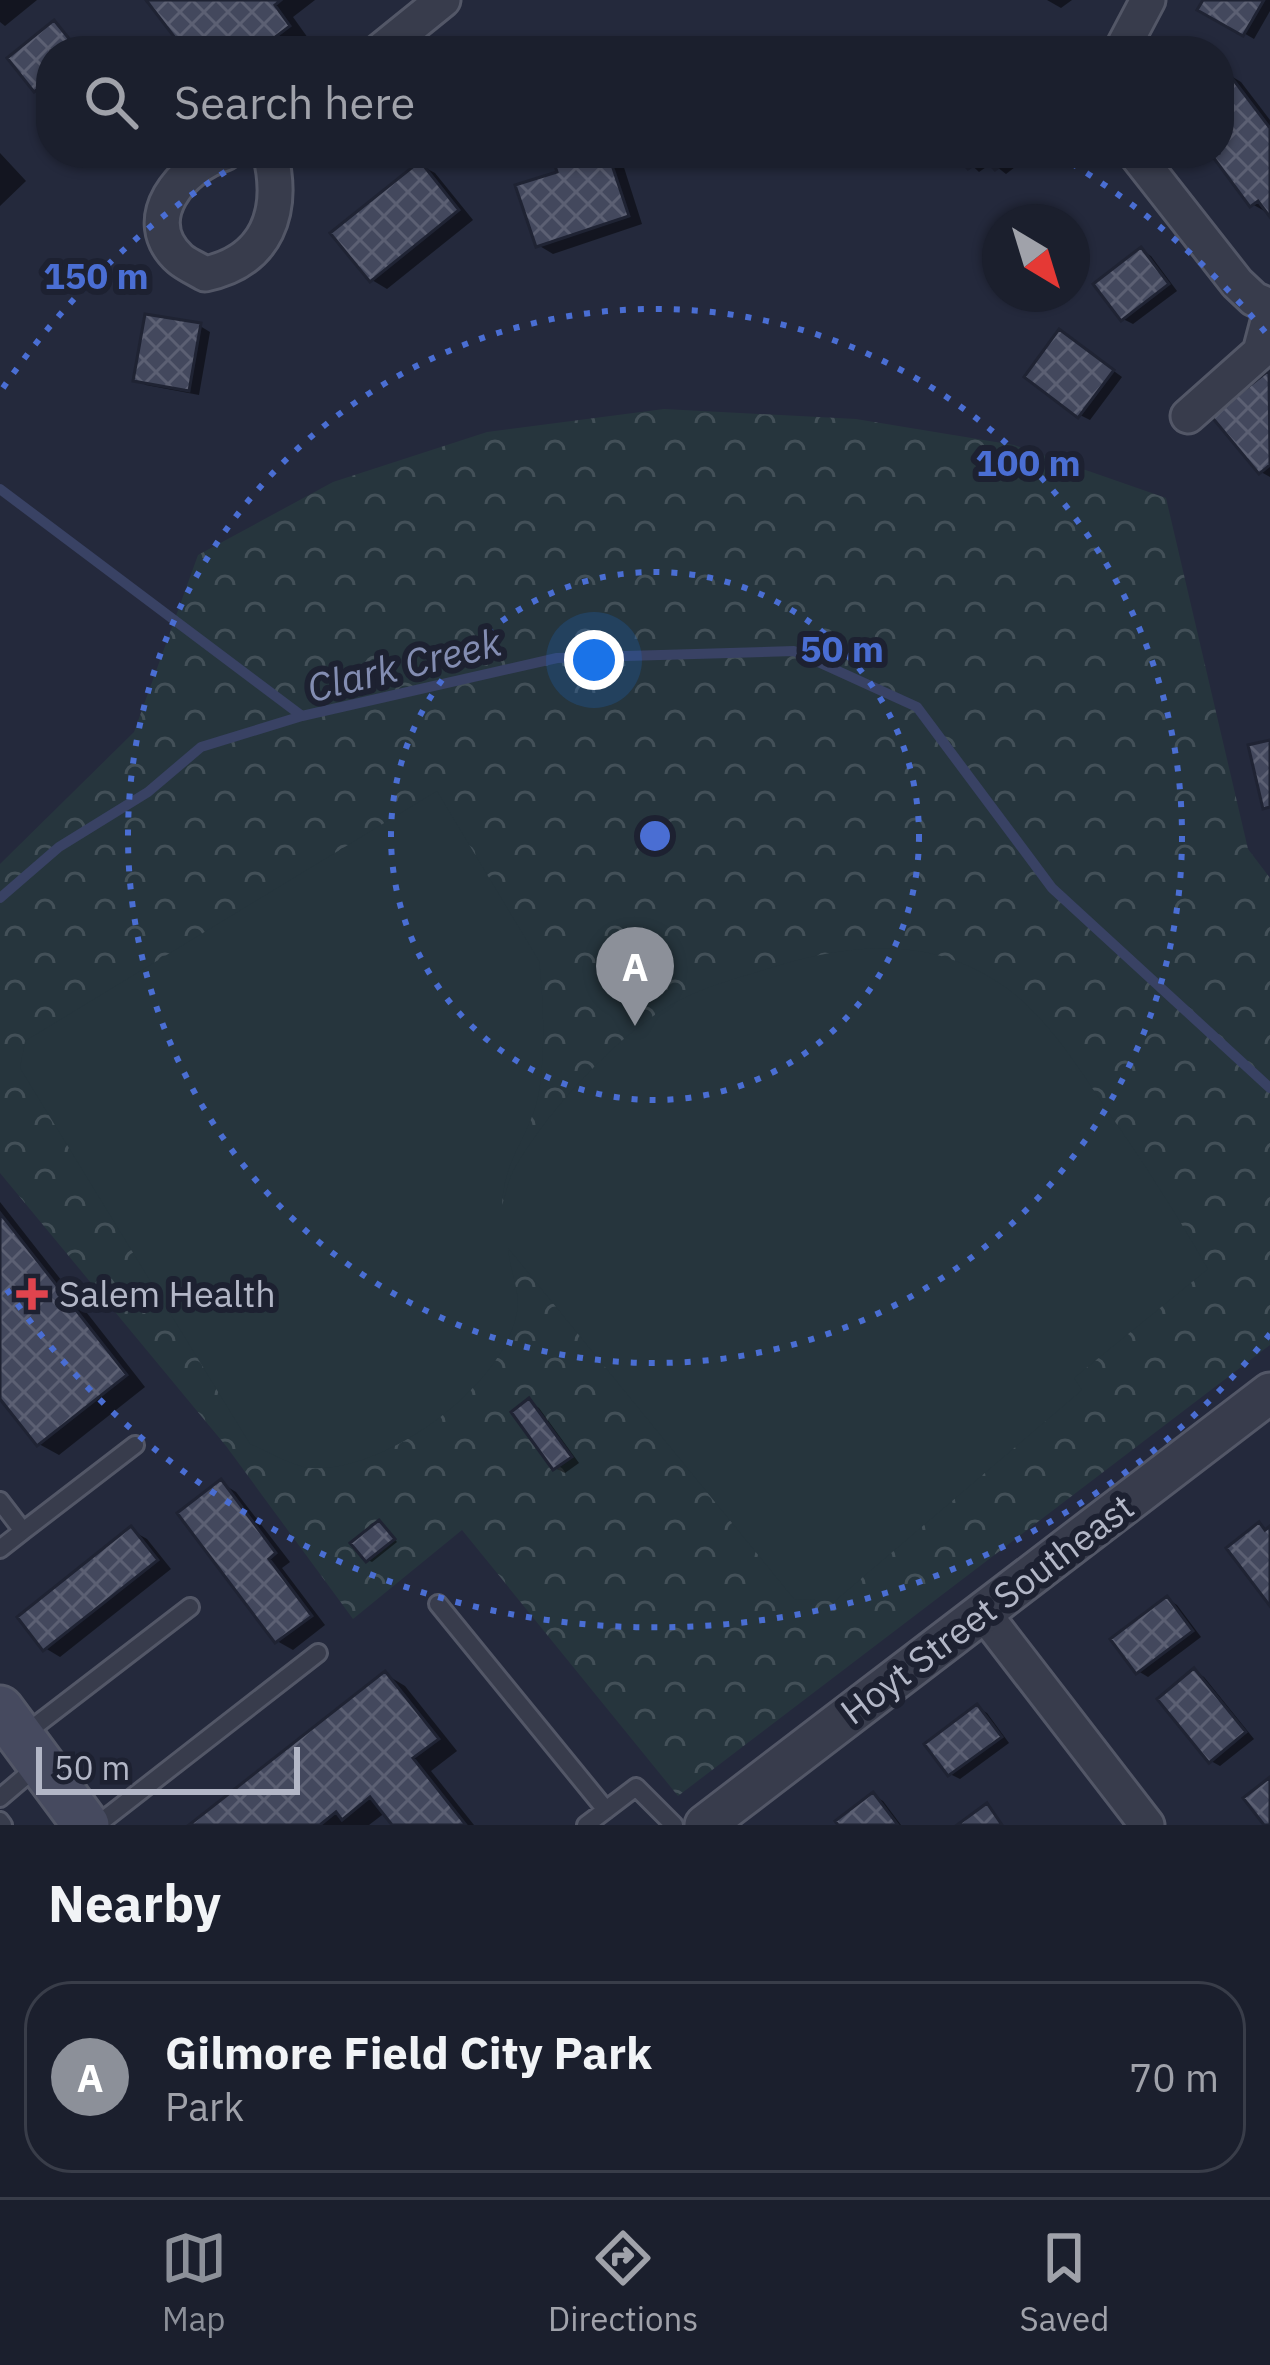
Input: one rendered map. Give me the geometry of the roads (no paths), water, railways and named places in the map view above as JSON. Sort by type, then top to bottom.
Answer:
[{"type":"main road","points":[[20,1736],[86,1825]]},
{"type":"street","points":[[399,36],[443,0]]},
{"type":"street","points":[[1129,36],[1148,0]]},
{"type":"street","points":[[198,168],[164,200],[161,229],[178,257],[205,274],[232,268],[254,250],[272,222],[270,168]]},
{"type":"street","points":[[1147,168],[1237,283],[1270,310],[1260,352],[1188,416]]},
{"type":"street","name":"Hoyt Street Southeast","points":[[705,1825],[1270,1393]]},
{"type":"street","points":[[982,1611],[1147,1825]]},
{"type":"lane","points":[[0,1549],[135,1445]]},
{"type":"lane","points":[[0,1502],[23,1532]]},
{"type":"lane","points":[[438,1604],[606,1810]]},
{"type":"lane","points":[[0,1798],[20,1736],[190,1606]]},
{"type":"lane","points":[[97,1825],[318,1653]]},
{"type":"lane","points":[[586,1825],[636,1786],[674,1825]]},
{"type":"waterway","points":[[0,489],[302,716]]},
{"type":"waterway","name":"Clark Creek","points":[[0,898],[59,847],[148,792],[201,747],[302,716],[557,658],[794,651],[917,707],[1052,888],[1270,1088]]},
{"type":"place","name":"Gilmore Field City Park","points":[[635,1026]]},
{"type":"place","name":"Salem Health","points":[[32,1294]]}]
